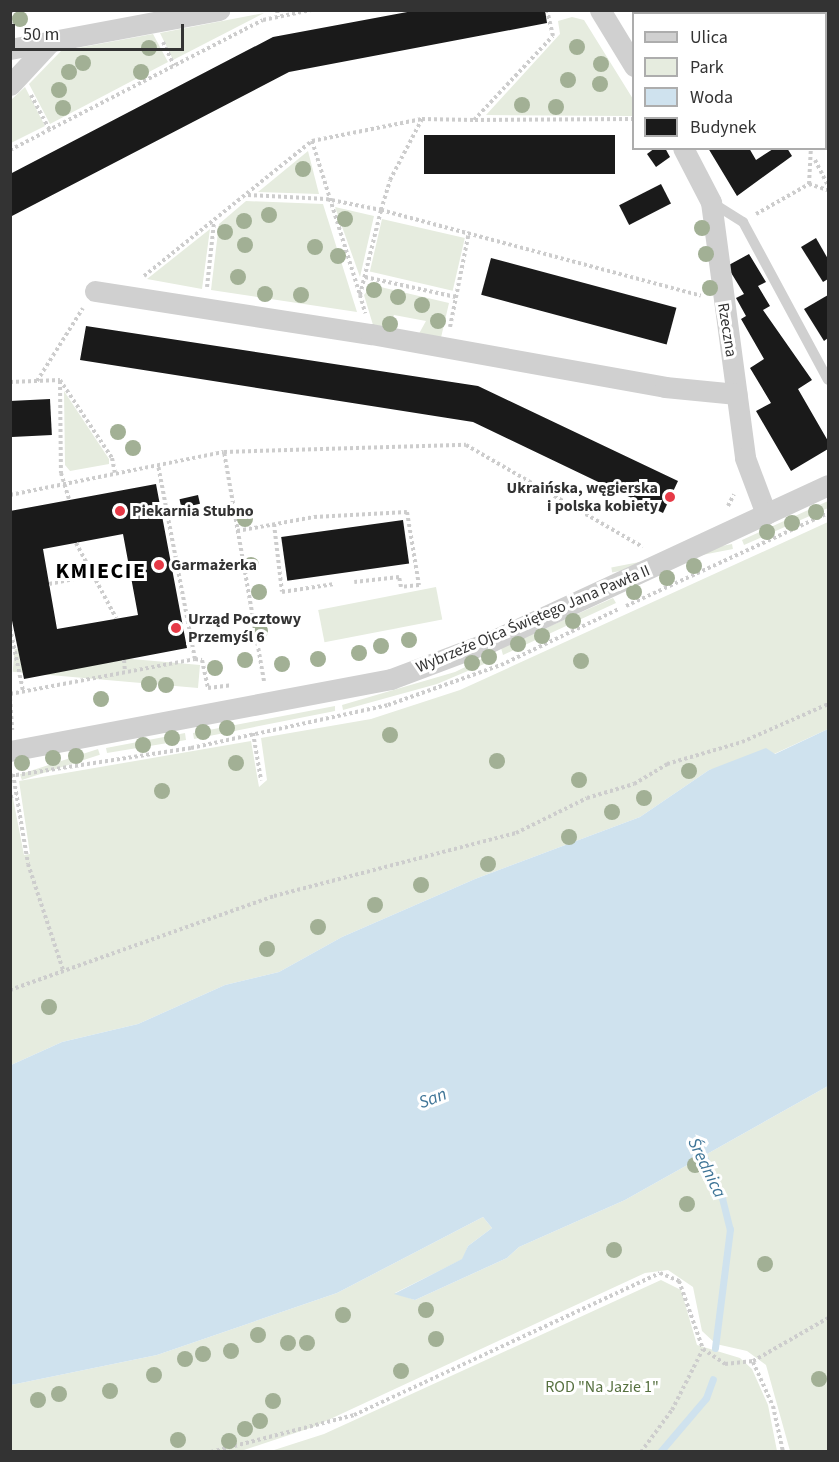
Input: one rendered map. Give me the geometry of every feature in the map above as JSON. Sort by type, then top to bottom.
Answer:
[{"type":"street","points":[[10,49],[219,10]]},
{"type":"street","points":[[600,10],[632,64]]},
{"type":"street","points":[[16,80],[51,41]]},
{"type":"street","name":"Rzeczna","points":[[684,150],[711,202],[737,394],[743,484],[766,514]]},
{"type":"street","points":[[90,298],[130,297],[205,308],[665,387],[737,394]]},
{"type":"street","name":"Wybrzeże Ojca Świętego Jana Pawła II","points":[[10,751],[391,679],[492,640],[828,485]]},
{"type":"lane","points":[[711,202],[743,222],[828,380]]},
{"type":"path","points":[[11,10],[15,26]]},
{"type":"path","points":[[277,10],[278,17]]},
{"type":"path","points":[[10,150],[263,20],[311,10]]},
{"type":"path","points":[[474,120],[553,36],[547,10]]},
{"type":"path","points":[[16,80],[50,130]]},
{"type":"path","points":[[312,141],[326,199],[360,295],[390,180],[422,119]]},
{"type":"path","points":[[130,297],[145,274],[214,222],[312,141],[422,119],[632,119]]},
{"type":"path","points":[[814,159],[828,188]]},
{"type":"path","points":[[809,184],[828,188]]},
{"type":"path","points":[[247,195],[326,199],[381,210],[705,297],[703,287]]},
{"type":"path","points":[[205,308],[214,222]]},
{"type":"path","points":[[445,348],[469,232]]},
{"type":"path","points":[[365,277],[456,297]]},
{"type":"path","points":[[37,381],[90,298]]},
{"type":"path","points":[[10,382],[60,380]]},
{"type":"path","points":[[60,380],[112,458],[115,472]]},
{"type":"path","points":[[60,380],[63,483],[69,500]]},
{"type":"path","points":[[10,495],[115,472],[224,452],[466,445],[644,547]]},
{"type":"path","points":[[224,452],[264,681]]},
{"type":"path","points":[[158,465],[195,659]]},
{"type":"path","points":[[725,510],[743,484]]},
{"type":"path","points":[[734,494],[743,484]]},
{"type":"path","points":[[237,531],[273,524],[407,512],[419,585],[401,587],[399,577],[354,582]]},
{"type":"path","points":[[273,524],[282,592],[334,584]]},
{"type":"path","points":[[76,543],[116,618]]},
{"type":"path","points":[[634,552],[654,543]]},
{"type":"path","points":[[49,584],[93,576]]},
{"type":"path","points":[[10,628],[23,691]]},
{"type":"path","points":[[10,694],[195,659],[202,660],[208,688],[242,684]]},
{"type":"path","points":[[124,660],[125,672]]},
{"type":"path","points":[[253,682],[274,680]]},
{"type":"path","points":[[10,990],[274,896],[516,833],[587,798],[634,784],[668,764],[741,742],[828,704]]},
{"type":"path","points":[[254,733],[261,780]]},
{"type":"path","points":[[13,776],[27,864],[63,970]]},
{"type":"path","points":[[10,797],[16,794]]},
{"type":"path","points":[[211,1452],[354,1415],[660,1273],[673,1276],[684,1290],[703,1349],[725,1364],[753,1361],[828,1318]]},
{"type":"path","points":[[640,1452],[672,1410],[703,1349]]},
{"type":"path","points":[[753,1361],[773,1406],[783,1452]]},
{"type":"green space","points":[[264,13],[173,60],[160,33]]},
{"type":"green space","points":[[572,17],[584,20],[632,97],[632,116],[486,115],[560,34],[558,21]]},
{"type":"green space","points":[[153,34],[168,62],[50,124],[29,84],[61,51]]},
{"type":"green space","points":[[25,87],[45,126],[11,143],[11,100]]},
{"type":"green space","points":[[308,151],[319,194],[258,192]]},
{"type":"green space","points":[[246,201],[323,204],[357,312],[211,290],[219,224]]},
{"type":"green space","points":[[335,207],[374,216],[360,277]]},
{"type":"green space","points":[[382,219],[465,238],[453,291],[370,272]]},
{"type":"green space","points":[[210,229],[202,289],[147,279]]},
{"type":"green space","points":[[372,285],[449,303],[440,342],[416,339],[426,321],[394,315],[388,328],[373,325],[364,295]]},
{"type":"green space","points":[[64,391],[109,459],[109,464],[70,471],[65,465]]},
{"type":"green space","points":[[828,501],[828,508],[744,545],[742,540]]},
{"type":"green space","points":[[828,522],[828,729],[774,754],[709,770],[640,817],[475,879],[342,937],[279,972],[225,985],[138,1024],[62,1042],[11,1065],[10,783],[24,855],[30,854],[19,781],[251,741],[259,787],[267,780],[261,738],[371,719],[460,690]]},
{"type":"green space","points":[[732,544],[733,549],[612,572],[611,567]]},
{"type":"green space","points":[[436,587],[442,619],[325,642],[318,610]]},
{"type":"green space","points":[[613,598],[616,603],[503,655],[501,648]]},
{"type":"green space","points":[[15,649],[200,665],[198,688],[13,672]]},
{"type":"green space","points":[[492,654],[496,659],[437,684],[343,710],[342,705],[455,672]]},
{"type":"green space","points":[[335,706],[335,711],[194,739],[193,733]]},
{"type":"green space","points":[[185,733],[186,740],[107,753],[106,748]]},
{"type":"green space","points":[[98,749],[100,755],[22,780],[20,774]]},
{"type":"green space","points":[[828,1086],[828,1451],[790,1451],[766,1365],[747,1351],[716,1344],[702,1331],[693,1287],[668,1270],[645,1273],[313,1427],[241,1451],[11,1452],[11,1385],[157,1355],[337,1293],[483,1217],[492,1228],[468,1246],[463,1259],[395,1293],[415,1300],[507,1258],[519,1247],[625,1200]]},
{"type":"green space","name":"ROD \"Na Jazie 1\"","points":[[661,1280],[681,1290],[697,1345],[740,1358],[752,1369],[768,1405],[777,1451],[271,1451],[324,1434]]},
{"type":"water","name":"San","points":[[828,729],[828,1086],[625,1200],[519,1247],[507,1258],[415,1300],[394,1294],[462,1259],[468,1246],[492,1228],[483,1217],[337,1293],[157,1355],[11,1385],[11,1065],[62,1042],[138,1024],[225,985],[279,972],[342,937],[475,879],[640,817],[709,770],[766,748],[775,754]]},
{"type":"building","points":[[418,10],[545,10],[547,23],[289,72],[10,217],[10,174],[273,37]]},
{"type":"building","points":[[645,10],[670,12],[642,12]]},
{"type":"building","points":[[828,47],[828,95],[827,95]]},
{"type":"building","points":[[424,135],[615,135],[615,174],[424,174]]},
{"type":"building","points":[[652,150],[666,150],[670,157],[656,167],[647,154]]},
{"type":"building","points":[[709,150],[750,150],[756,160],[771,150],[788,150],[792,156],[737,196]]},
{"type":"building","points":[[661,184],[671,204],[629,225],[619,205]]},
{"type":"building","points":[[816,238],[828,259],[828,279],[823,282],[801,247]]},
{"type":"building","points":[[749,254],[766,282],[758,286],[770,306],[763,310],[812,380],[798,389],[828,441],[828,449],[791,471],[756,411],[771,403],[750,368],[764,359],[741,319],[746,316],[736,298],[744,294],[727,266]]},
{"type":"building","points":[[491,258],[676,308],[667,344],[481,295]]},
{"type":"building","points":[[828,295],[828,338],[824,341],[804,309]]},
{"type":"building","points":[[86,326],[478,386],[678,481],[663,513],[473,422],[80,360]]},
{"type":"building","points":[[50,399],[52,435],[12,437],[10,401]]},
{"type":"building","points":[[156,484],[187,648],[24,679],[10,611],[10,511]],"holes":[[[123,534],[138,615],[57,629],[43,549]]]},
{"type":"building","points":[[198,495],[200,504],[182,508],[179,499]]},
{"type":"building","points":[[403,520],[409,564],[287,581],[281,537]]},
{"type":"waterway","name":"Średnica","points":[[700,1147],[722,1198],[730,1229],[715,1348]]},
{"type":"waterway","name":"Średnica","points":[[660,1452],[706,1398],[713,1379]]},
{"type":"place","name":"Ukraińska, węgierska i polska kobiety","points":[[670,497]]},
{"type":"place","name":"Piekarnia Stubno","points":[[120,511]]},
{"type":"place","name":"Garmażerka","points":[[159,565]]},
{"type":"place","name":"Urząd Pocztowy Przemyśl 6","points":[[176,628]]},
{"type":"district","name":"KMIECIE","points":[[101,572]]}]
